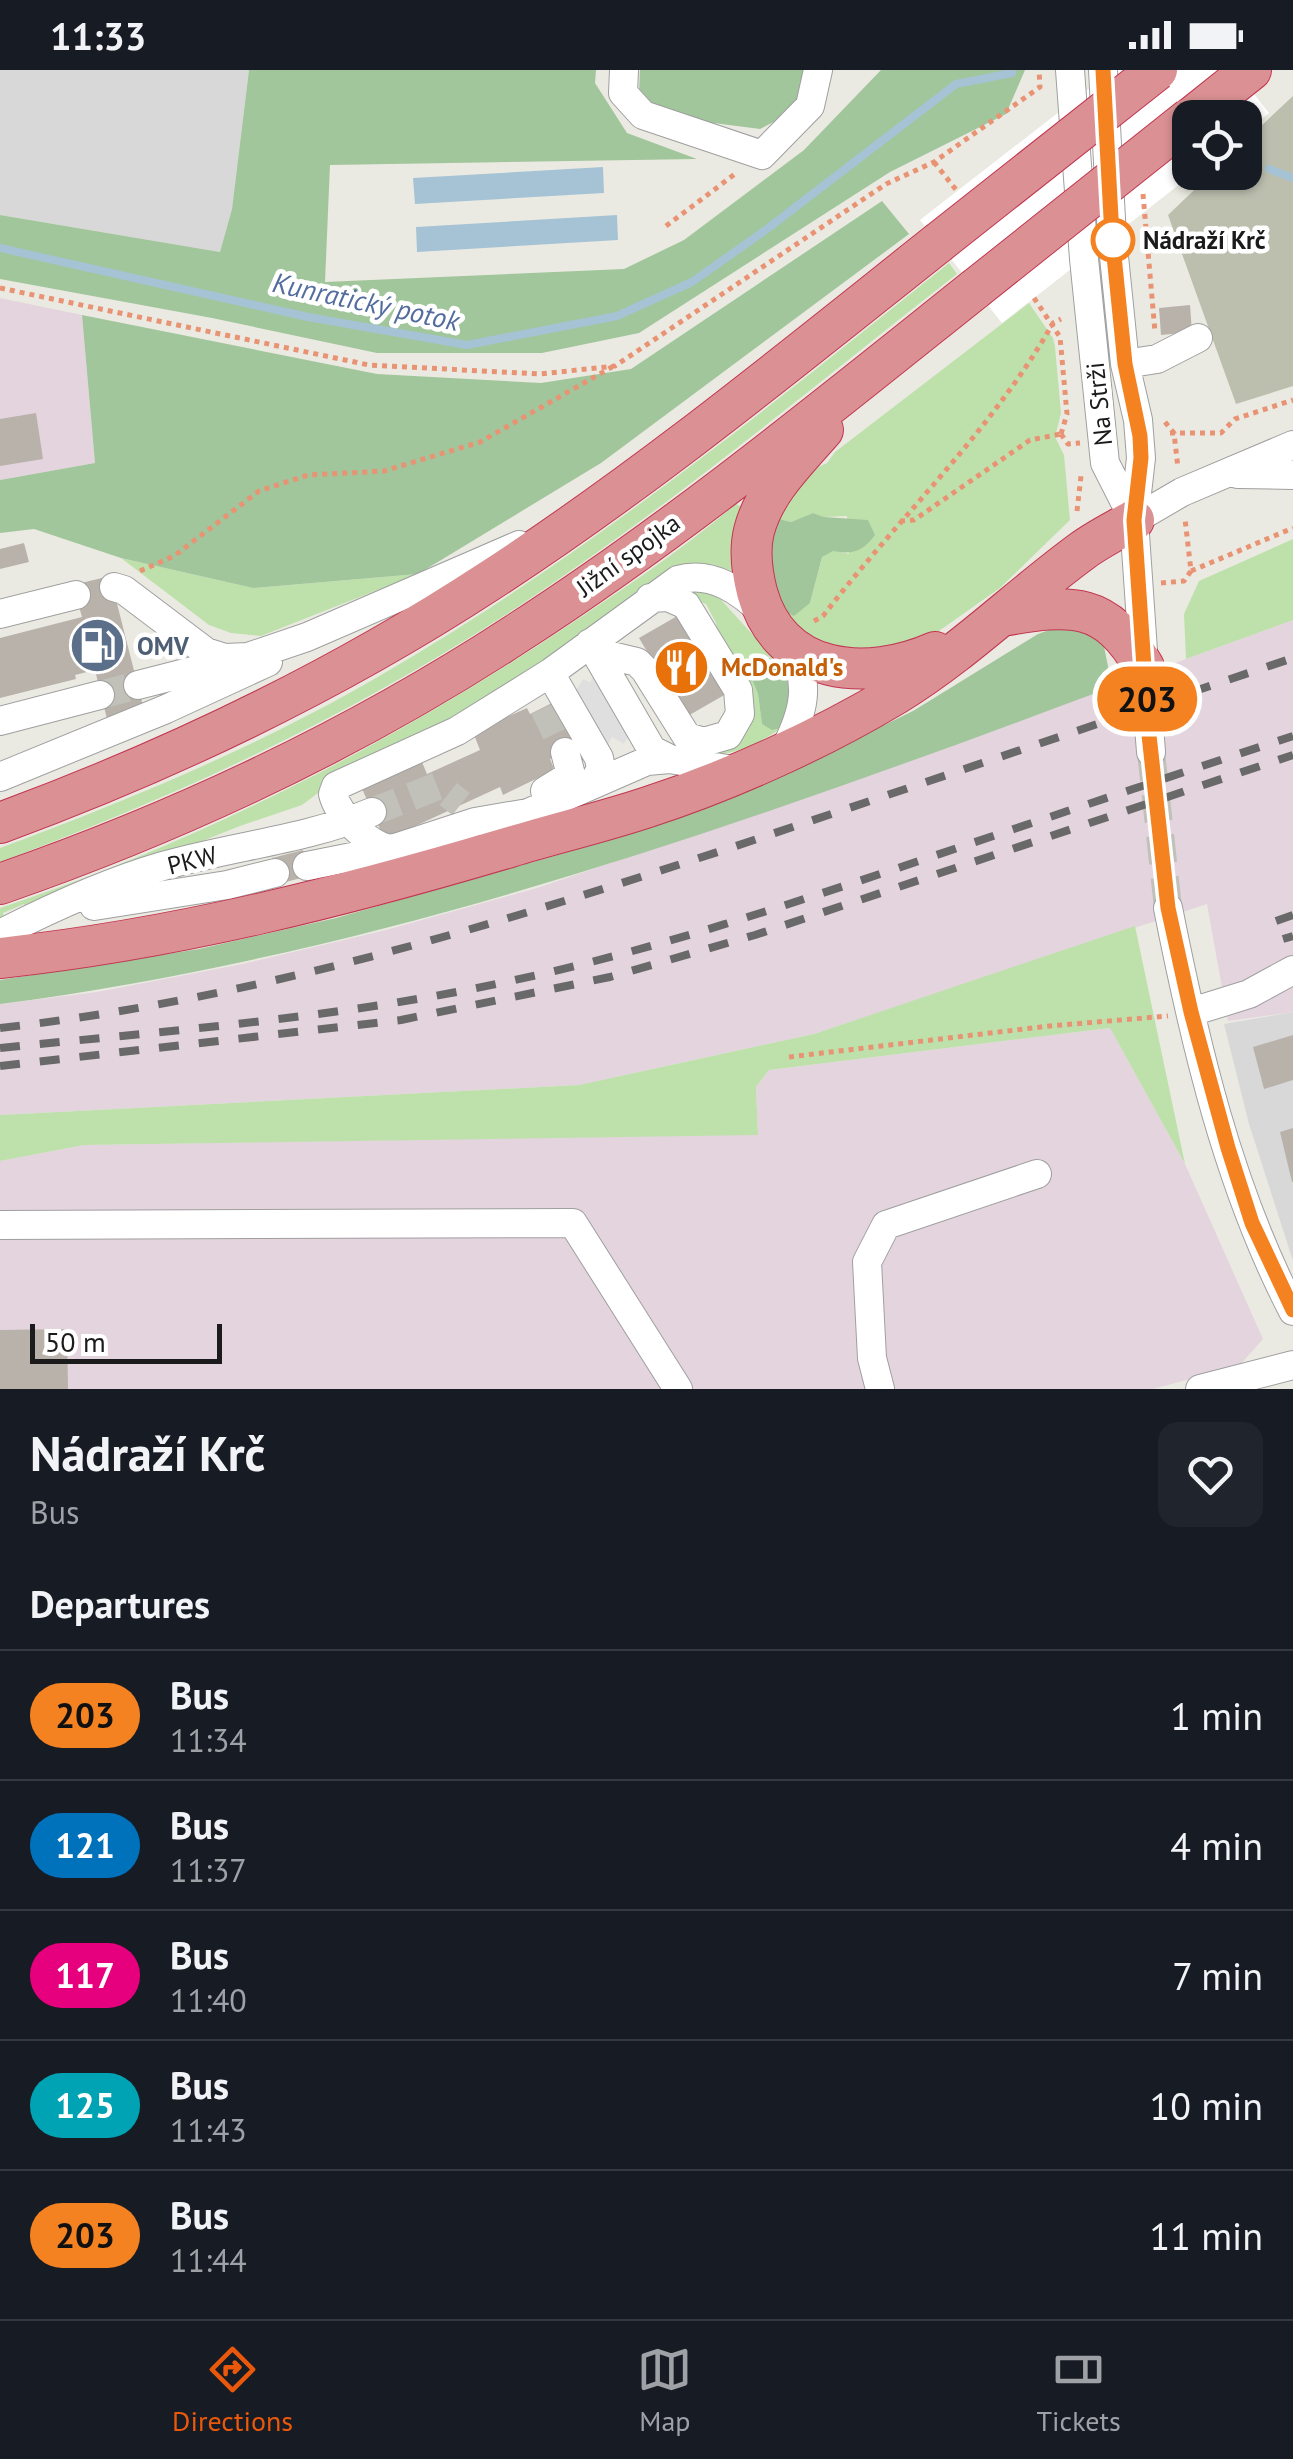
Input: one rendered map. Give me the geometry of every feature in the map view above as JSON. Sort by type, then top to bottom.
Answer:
[{"type":"highway","points":[[0,824],[156,762],[327,678],[490,581],[746,394],[1157,70]]},
{"type":"highway","name":"Jižní spojka","points":[[1214,100],[1246,74]]},
{"type":"highway","name":"Jižní spojka","points":[[0,884],[212,800],[290,763],[442,680],[577,593],[874,370],[1172,133]]},
{"type":"highway","points":[[874,370],[780,481],[758,518],[751,560],[757,591],[808,656],[832,666],[874,670],[915,661],[991,624],[1053,609],[1092,614],[1122,633],[1144,669]]},
{"type":"highway","points":[[0,958],[255,918],[648,807],[738,772],[894,695],[1084,549],[1134,520]]},
{"type":"street","points":[[624,70],[623,93],[642,115],[762,155],[810,106],[818,70]]},
{"type":"street","name":"Na Strži","points":[[1070,70],[1084,259],[1106,463],[1134,520]]},
{"type":"street","name":"Na Strži","points":[[1103,70],[1112,236],[1125,364],[1138,420],[1141,458],[1134,520]]},
{"type":"street","points":[[1125,364],[1157,359],[1198,338]]},
{"type":"street","points":[[1144,669],[1134,520],[1182,492],[1293,445]]},
{"type":"street","points":[[1227,474],[1293,474]]},
{"type":"street","points":[[138,685],[248,657],[307,636],[584,516]]},
{"type":"street","points":[[392,850],[379,848],[362,816],[334,798],[338,784],[457,731],[592,647],[650,598],[678,580],[710,579],[744,596],[789,627],[804,689],[801,719],[784,751]]},
{"type":"street","points":[[122,591],[206,652],[226,658],[248,657]]},
{"type":"street","points":[[0,614],[76,596]]},
{"type":"street","points":[[592,647],[637,662],[687,737],[713,742],[728,736],[740,714],[738,690],[686,605],[668,597],[650,598]]},
{"type":"street","points":[[0,777],[166,709],[273,659],[307,636]]},
{"type":"street","points":[[592,647],[652,750],[670,758],[738,772]]},
{"type":"street","points":[[550,673],[599,758],[601,769],[593,784]]},
{"type":"street","points":[[518,693],[535,694],[544,708]]},
{"type":"street","points":[[0,721],[100,695]]},
{"type":"street","points":[[461,804],[476,818],[495,819],[569,779],[572,768],[565,752]]},
{"type":"street","points":[[307,866],[392,850],[532,812],[647,761],[670,758]]},
{"type":"street","name":"PKW","points":[[38,915],[161,866],[362,816]]},
{"type":"street","points":[[0,934],[38,915],[275,874]]},
{"type":"street","points":[[1168,908],[1191,1012],[1244,1199],[1293,1310]]},
{"type":"street","points":[[1191,1012],[1249,994],[1293,970]]},
{"type":"street","points":[[880,1389],[872,1358],[867,1262],[886,1225],[1037,1174]]},
{"type":"street","points":[[0,1225],[573,1223],[678,1389]]},
{"type":"street","points":[[1200,1389],[1293,1365]]},
{"type":"path","points":[[122,591],[140,572],[188,546],[259,491],[308,475],[384,471],[480,442],[615,366],[886,184],[934,162],[1040,87],[1039,70]]},
{"type":"path","points":[[666,226],[762,155]]},
{"type":"path","points":[[934,162],[957,191]]},
{"type":"path","points":[[1145,211],[1157,359]]},
{"type":"path","points":[[0,288],[369,365],[540,374],[615,366]]},
{"type":"path","points":[[1034,298],[1060,337],[1067,414],[1060,434]]},
{"type":"path","points":[[789,627],[823,616],[865,560],[1022,375],[1060,319]]},
{"type":"path","points":[[1162,418],[1174,433],[1221,433],[1235,419],[1293,400]]},
{"type":"path","points":[[1060,434],[1068,444],[1079,443],[1081,457]]},
{"type":"path","points":[[900,521],[914,520],[1030,440],[1060,434]]},
{"type":"path","points":[[1077,512],[1082,470]]},
{"type":"path","points":[[1191,570],[1293,528]]},
{"type":"path","points":[[789,1057],[1191,1012]]},
{"type":"shaded area","points":[[0,70],[249,70],[232,209],[220,252],[0,215]]},
{"type":"shaded area","points":[[1293,96],[1293,386],[1236,404],[1168,215],[1194,190],[1262,190],[1262,125]]},
{"type":"shaded area","points":[[0,298],[82,315],[95,463],[0,480]]},
{"type":"shaded area","points":[[1293,620],[1293,1012],[1228,1021],[1207,904],[814,1034],[579,1085],[0,1115],[0,1004],[97,992],[242,964],[386,930],[537,888],[834,787]]},
{"type":"shaded area","points":[[597,671],[632,729],[624,744],[612,737],[604,752],[571,698],[583,679],[590,682]]},
{"type":"shaded area","points":[[1293,1012],[1293,1261],[1249,1124],[1224,1024]]},
{"type":"shaded area","points":[[1110,1028],[1185,1164],[1263,1339],[1239,1366],[1153,1389],[0,1389],[0,1161],[84,1145],[758,1134],[756,1087],[769,1070]]},
{"type":"green space","points":[[249,70],[596,70],[595,83],[627,133],[697,159],[330,165],[325,282],[624,269],[684,240],[804,150],[881,70],[1025,70],[1006,114],[890,172],[639,333],[542,353],[377,353],[0,279],[0,215],[220,252],[232,209]]},
{"type":"green space","points":[[640,70],[809,70],[800,108],[760,129],[675,118],[639,94]]},
{"type":"green space","points":[[882,201],[909,234],[601,463],[418,574],[253,588],[121,558],[34,529],[0,533],[0,480],[95,463],[82,315],[377,374],[541,383],[631,369]]},
{"type":"green space","points":[[949,263],[957,274],[685,488],[455,647],[265,750],[134,809],[0,862],[0,848],[135,795],[310,714],[510,595],[660,489]]},
{"type":"green space","points":[[1029,303],[1055,347],[1061,413],[1055,437],[1064,455],[1070,520],[1000,588],[919,645],[903,652],[821,649],[775,607],[810,603],[822,557],[833,550],[849,554],[847,516],[824,517],[813,513],[791,522],[772,517],[801,475],[827,463],[835,452]]},
{"type":"green space","points":[[736,504],[742,507],[732,571],[712,564],[688,565],[456,723],[334,781],[302,805],[29,910],[24,904],[3,913],[5,920],[0,922],[0,908],[148,853],[361,751],[497,672],[673,553]]},
{"type":"green space","points":[[813,513],[868,520],[875,535],[857,551],[833,551],[822,557],[810,603],[794,616],[775,607],[768,589],[772,517],[791,522]]},
{"type":"green space","points":[[1293,539],[1293,620],[1186,659],[1184,614],[1199,581]]},
{"type":"green space","points":[[121,558],[253,588],[418,574],[261,636],[231,633],[209,625]]},
{"type":"green space","points":[[695,587],[714,592],[790,676],[779,673],[769,656],[751,677],[762,724],[781,728],[751,745],[718,755],[714,748],[732,741],[716,623],[706,604],[684,596]]},
{"type":"green space","points":[[1076,628],[1103,641],[1112,687],[840,786],[565,877],[426,917],[143,982],[0,1004],[0,980],[199,949],[336,918],[603,842],[731,798],[913,711],[1038,634]]},
{"type":"green space","points":[[764,656],[774,660],[779,673],[790,676],[794,686],[781,728],[772,730],[762,724],[751,677],[755,661]]},
{"type":"green space","points":[[1135,926],[1185,1164],[1110,1028],[769,1070],[756,1087],[758,1135],[84,1145],[0,1161],[0,1115],[579,1085],[814,1034]]},
{"type":"water","points":[[603,167],[604,193],[415,204],[413,178]]},
{"type":"water","points":[[617,215],[618,240],[417,252],[416,227]]},
{"type":"pier","points":[[1113,70],[1235,70],[1259,100],[1172,100],[1172,190],[1002,323],[920,220]]},
{"type":"building","points":[[1190,305],[1192,332],[1161,335],[1159,308]]},
{"type":"building","points":[[36,413],[43,459],[0,466],[0,419]]},
{"type":"building","points":[[24,543],[29,562],[0,569],[0,549]]},
{"type":"building","name":"OMV","points":[[110,576],[144,710],[107,719],[95,670],[75,675],[76,679],[0,698],[0,638],[82,617],[73,585]]},
{"type":"building","points":[[679,615],[726,694],[686,717],[639,638]]},
{"type":"building","points":[[554,702],[575,747],[550,759],[556,774],[541,780],[540,777],[503,795],[500,787],[385,840],[359,782],[419,755],[427,774],[480,750],[473,732],[527,708],[530,714]]},
{"type":"building","points":[[303,850],[309,876],[278,884],[272,858]]},
{"type":"building","points":[[1293,1035],[1293,1080],[1264,1089],[1253,1047]]},
{"type":"building","points":[[1293,1128],[1293,1182],[1292,1182],[1280,1132]]},
{"type":"building","points":[[67,1329],[68,1389],[0,1389],[0,1330]]},
{"type":"waterway","name":"Kunratický potok","points":[[0,248],[308,317],[467,345],[617,316],[692,282],[956,84],[1012,73]]},
{"type":"waterway","name":"Kunratický potok","points":[[1269,169],[1293,178]]},
{"type":"tunnel","points":[[1144,672],[1149,726]]},
{"type":"tunnel","points":[[100,695],[138,685]]},
{"type":"tunnel","points":[[544,708],[565,752]]},
{"type":"tunnel","points":[[1151,752],[1168,908]]},
{"type":"tunnel","points":[[372,812],[438,786],[461,804]]},
{"type":"railway","points":[[0,1028],[192,998],[286,978],[471,929],[748,842],[1293,658]]},
{"type":"railway","points":[[0,1048],[314,1014],[439,995],[551,972],[747,917],[1293,736]]},
{"type":"railway","points":[[0,1066],[401,1020],[610,977],[755,935],[1293,755]]},
{"type":"railway","points":[[1276,921],[1293,915]]},
{"type":"railway","points":[[1283,939],[1293,936]]},
{"type":"bus line","name":"203","points":[[1103,70],[1112,236],[1125,364],[1140,436],[1134,520],[1148,726],[1168,908],[1228,1148],[1252,1223],[1293,1310]]},
{"type":"place","name":"Nádraží Krč","points":[[1113,240]]},
{"type":"place","name":"OMV","points":[[98,646]]},
{"type":"place","name":"McDonald's","points":[[682,667]]}]
